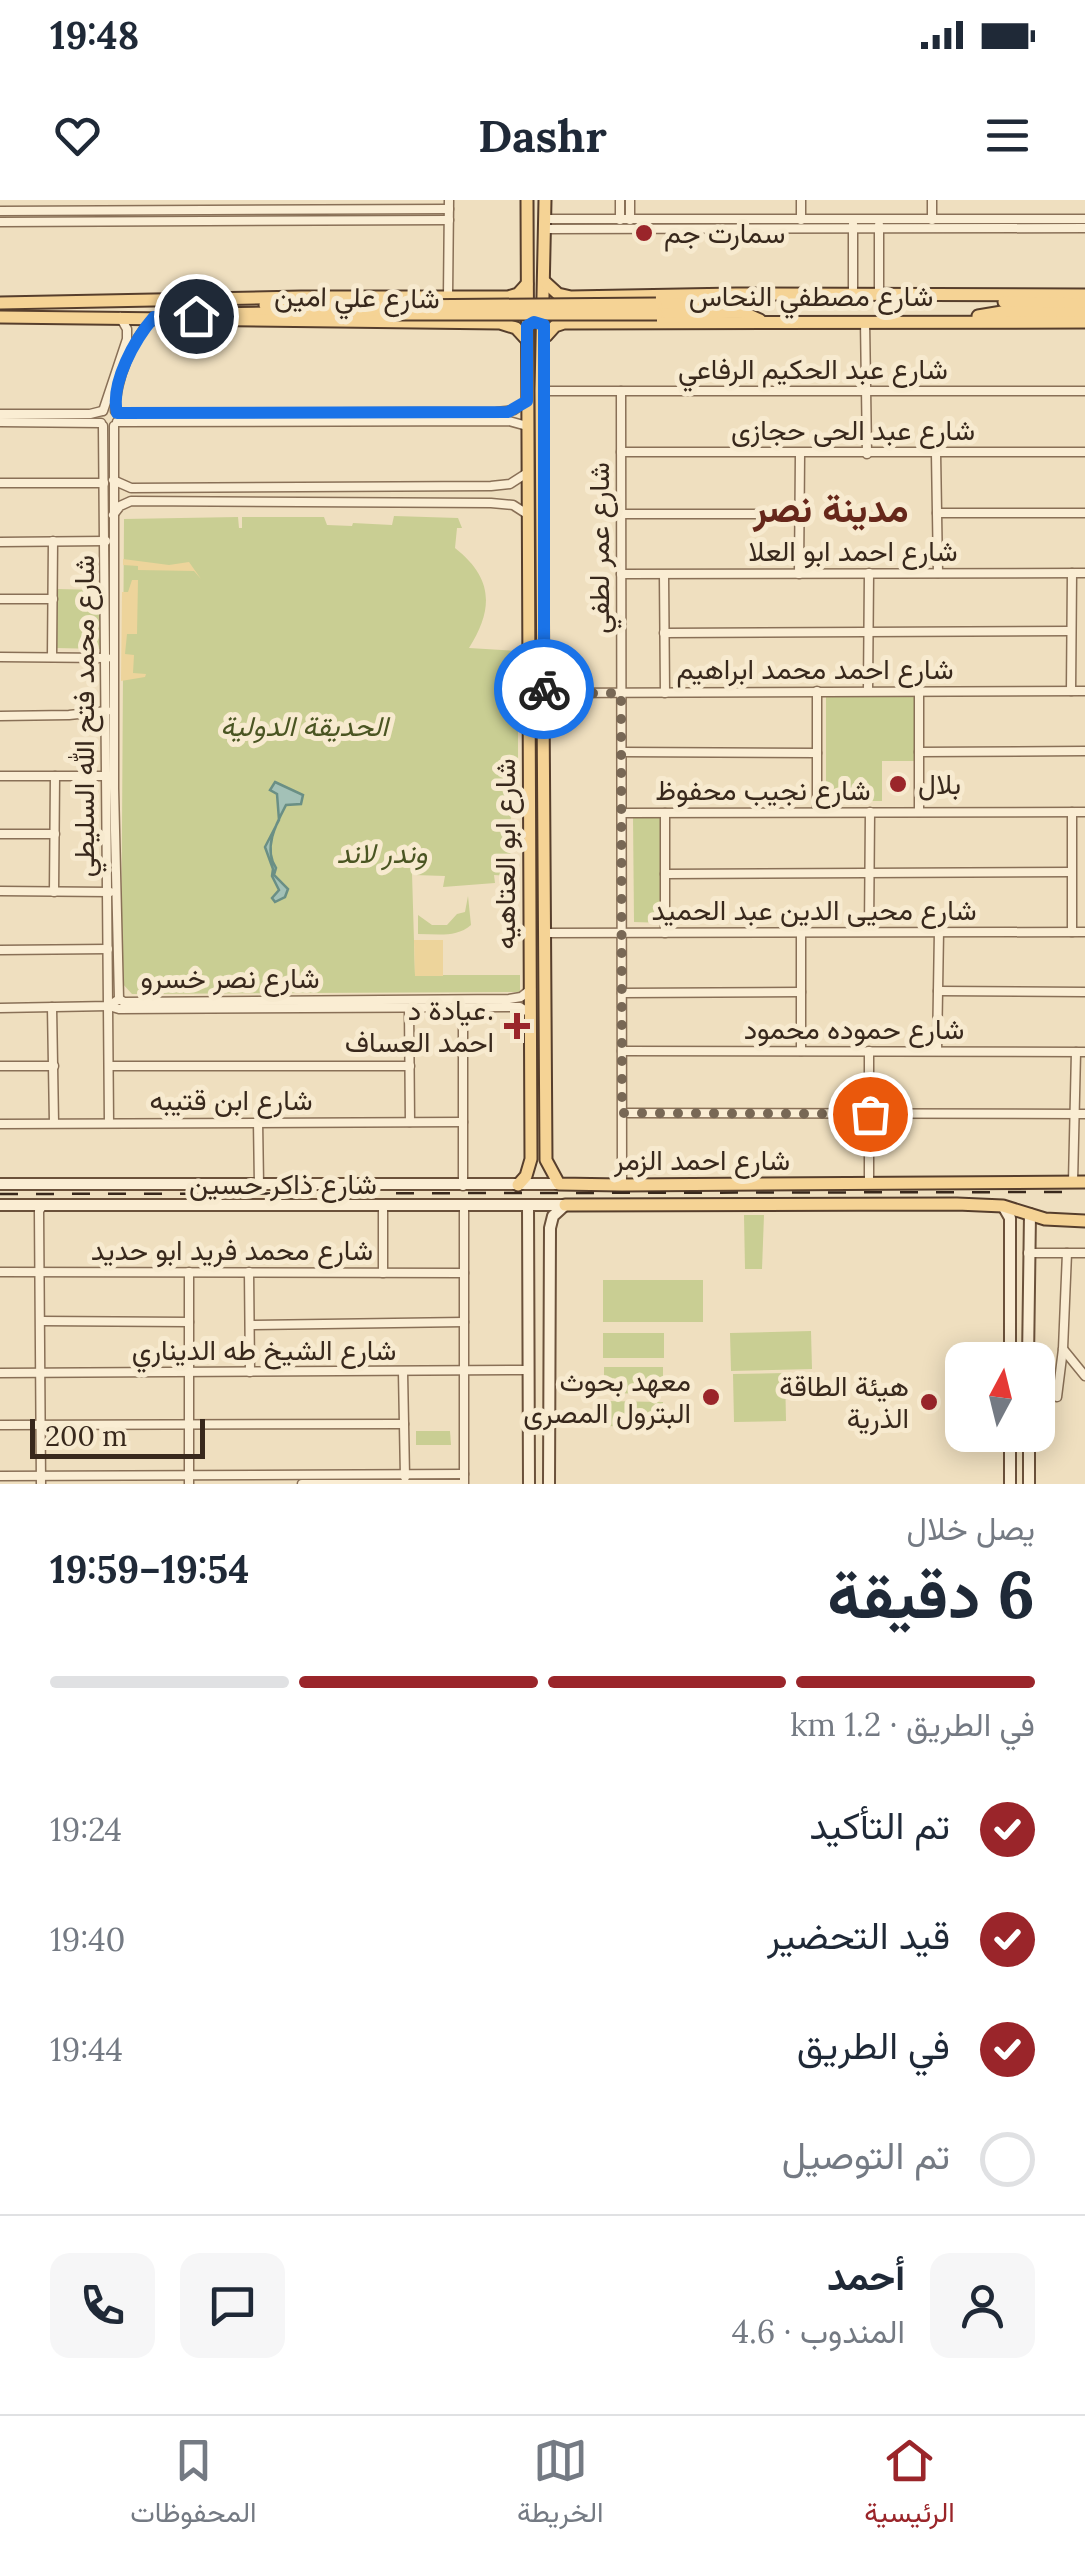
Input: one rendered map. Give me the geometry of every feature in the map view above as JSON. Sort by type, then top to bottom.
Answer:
[{"type":"main road","name":"شارع ابو العتاهيه","points":[[518,1185],[532,1159],[527,200]]},
{"type":"main road","name":"شارع ابو العتاهيه","points":[[545,200],[542,391],[546,1160],[559,1184]]},
{"type":"main road","name":"شارع مصطفي النحاس","points":[[546,284],[562,295],[586,297],[1085,295]]},
{"type":"main road","name":"شارع علي امين","points":[[0,303],[482,297],[527,291],[536,301],[546,298]]},
{"type":"main road","points":[[656,309],[741,303],[764,294]]},
{"type":"main road","points":[[965,295],[994,302],[1085,304]]},
{"type":"main road","points":[[482,297],[491,311],[485,324]]},
{"type":"main road","points":[[584,322],[578,307],[586,297]]},
{"type":"main road","points":[[165,300],[396,310]]},
{"type":"main road","points":[[189,318],[222,312],[656,309],[742,312],[762,322]]},
{"type":"main road","points":[[970,321],[994,312],[1085,313]]},
{"type":"main road","name":"شارع علي امين","points":[[0,316],[485,324],[511,326],[527,340]]},
{"type":"main road","points":[[527,326],[536,322],[545,333]]},
{"type":"main road","name":"شارع مصطفي النحاس","points":[[545,333],[559,324],[584,322],[1085,322]]},
{"type":"main road","points":[[532,1159],[540,1166],[546,1160]]},
{"type":"main road","name":"شارع احمد الزمر","points":[[559,1184],[1079,1182]]},
{"type":"main road","name":"شارع ذاكر حسين","points":[[0,1184],[559,1184]]},
{"type":"main road","points":[[338,1207],[332,1195],[342,1185]]},
{"type":"main road","points":[[814,1185],[814,1204]]},
{"type":"main road","points":[[310,1208],[317,1198],[312,1186]]},
{"type":"main road","name":"شارع ذاكر حسين","points":[[0,1205],[566,1205]]},
{"type":"main road","points":[[528,1205],[528,1484]]},
{"type":"main road","points":[[550,1484],[550,1228],[552,1216],[566,1205]]},
{"type":"main road","name":"شارع احمد الزمر","points":[[566,1205],[1003,1206],[1051,1220],[1085,1221]]},
{"type":"main road","points":[[1003,1206],[1010,1218],[1010,1342]]},
{"type":"main road","points":[[1028,1342],[1030,1214]]},
{"type":"main road","points":[[1010,1253],[1028,1253]]},
{"type":"main road","points":[[528,1403],[539,1399],[550,1403]]},
{"type":"main road","points":[[1010,1452],[1010,1484]]},
{"type":"main road","points":[[1029,1452],[1029,1484]]},
{"type":"street","points":[[25,200],[25,211]]},
{"type":"street","points":[[620,200],[625,224]]},
{"type":"street","points":[[625,224],[630,200]]},
{"type":"street","points":[[801,200],[801,224]]},
{"type":"street","points":[[932,200],[932,224]]},
{"type":"street","points":[[0,211],[449,204],[448,297]]},
{"type":"street","points":[[198,205],[198,221]]},
{"type":"street","points":[[932,224],[1085,219]]},
{"type":"street","points":[[0,222],[449,220]]},
{"type":"street","points":[[545,224],[1085,228]]},
{"type":"street","points":[[853,224],[853,296]]},
{"type":"street","points":[[879,224],[880,296]]},
{"type":"street","points":[[102,411],[127,336],[120,317]]},
{"type":"street","name":"شارع محمد فتح الله السليطي","points":[[122,1003],[112,892],[108,776],[108,481],[121,378],[154,317]]},
{"type":"street","points":[[866,321],[867,454]]},
{"type":"street","points":[[127,336],[140,337]]},
{"type":"street","name":"شارع عبد الحكيم الرفاعي","points":[[542,391],[1085,390]]},
{"type":"street","name":"شارع عمر لطفي","points":[[621,391],[622,1185]]},
{"type":"street","points":[[509,416],[527,401]]},
{"type":"street","points":[[0,418],[102,411],[116,418]]},
{"type":"street","name":"شارع محمد فتح الله السليطي","points":[[102,411],[113,515],[112,892],[106,1008],[109,1123]]},
{"type":"street","points":[[0,418],[102,425],[116,418],[509,416],[527,426]]},
{"type":"street","name":"شارع عبد الحى حجازى","points":[[621,452],[1085,452]]},
{"type":"street","points":[[936,452],[938,574]]},
{"type":"street","points":[[799,574],[800,454]]},
{"type":"street","points":[[0,483],[108,481],[131,488],[491,486],[510,484],[527,472]]},
{"type":"street","points":[[491,486],[496,493],[491,502]]},
{"type":"street","points":[[130,501],[127,495],[131,488]]},
{"type":"street","points":[[113,515],[130,501],[491,502],[512,505],[527,514]]},
{"type":"street","points":[[937,513],[1085,513]]},
{"type":"street","points":[[621,514],[799,514]]},
{"type":"street","points":[[52,657],[53,541]]},
{"type":"street","points":[[0,542],[106,541]]},
{"type":"street","points":[[868,690],[869,573]]},
{"type":"street","points":[[1071,691],[1072,573]]},
{"type":"street","name":"شارع احمد ابو العلا","points":[[622,574],[1085,573]]},
{"type":"street","points":[[664,575],[665,693]]},
{"type":"street","points":[[0,599],[53,599]]},
{"type":"street","points":[[664,633],[1071,631]]},
{"type":"street","points":[[0,658],[108,658]]},
{"type":"street","name":"شارع احمد محمد ابراهيم","points":[[544,694],[1085,691]]},
{"type":"street","points":[[817,812],[818,692]]},
{"type":"street","points":[[918,692],[919,812]]},
{"type":"street","points":[[0,716],[69,716],[107,711]]},
{"type":"street","points":[[919,752],[1085,751]]},
{"type":"street","points":[[622,752],[817,754]]},
{"type":"street","points":[[0,776],[108,776]]},
{"type":"street","points":[[54,892],[55,776]]},
{"type":"street","name":"شارع نجيب محفوظ","points":[[622,812],[1085,812]]},
{"type":"street","points":[[665,933],[666,812]]},
{"type":"street","points":[[869,931],[870,812]]},
{"type":"street","points":[[1072,812],[1072,932]]},
{"type":"street","points":[[0,834],[54,834]]},
{"type":"street","points":[[665,874],[1072,872]]},
{"type":"street","points":[[0,891],[112,892]]},
{"type":"street","points":[[937,1051],[939,931]]},
{"type":"street","points":[[800,932],[802,1051]]},
{"type":"street","name":"شارع محيى الدين عبد الحميد","points":[[544,933],[1085,932]]},
{"type":"street","points":[[0,950],[108,950]]},
{"type":"street","name":"شارع نصر خسرو","points":[[122,1003],[463,1008],[509,1003],[531,989]]},
{"type":"street","points":[[938,991],[1085,992]]},
{"type":"street","points":[[622,993],[801,992]]},
{"type":"street","name":"شارع نصر خسرو","points":[[0,1008],[106,1008],[122,1003],[509,1003],[531,1014]]},
{"type":"street","points":[[52,1008],[54,1123]]},
{"type":"street","points":[[409,1008],[410,1122]]},
{"type":"street","points":[[463,1008],[463,1186]]},
{"type":"street","name":"شارع حموده محمود","points":[[622,1051],[1080,1052]]},
{"type":"street","points":[[869,1051],[869,1184]]},
{"type":"street","points":[[1079,1182],[1080,1052]]},
{"type":"street","points":[[0,1066],[54,1066]]},
{"type":"street","points":[[110,1066],[410,1066]]},
{"type":"street","points":[[622,1113],[1080,1114]]},
{"type":"street","points":[[258,1121],[259,1185]]},
{"type":"street","name":"شارع ابن قتيبه","points":[[0,1124],[463,1122]]},
{"type":"street","points":[[41,1480],[43,1206]]},
{"type":"street","points":[[383,1206],[383,1273]]},
{"type":"street","points":[[0,1476],[41,1480],[464,1479],[464,1206]]},
{"type":"street","points":[[1028,1253],[1085,1253]]},
{"type":"street","points":[[1057,1396],[1067,1253]]},
{"type":"street","name":"شارع محمد فريد ابو حديد","points":[[0,1272],[464,1273]]},
{"type":"street","points":[[189,1272],[189,1479]]},
{"type":"street","points":[[249,1272],[250,1372]]},
{"type":"street","points":[[40,1320],[189,1322]]},
{"type":"street","points":[[250,1325],[464,1322]]},
{"type":"street","points":[[1063,1349],[1085,1376]]},
{"type":"street","name":"شارع الشيخ طه الديناري","points":[[0,1374],[529,1370]]},
{"type":"street","points":[[403,1372],[405,1478]]},
{"type":"street","points":[[0,1425],[404,1424]]},
{"type":"street","points":[[302,1484],[405,1478]]},
{"type":"green space","name":"الحديقة الدولية","points":[[394,516],[458,518],[462,528],[457,528],[455,548],[477,571],[486,594],[483,620],[469,648],[518,651],[518,792],[517,807],[511,809],[510,876],[494,875],[495,883],[443,887],[445,876],[412,873],[415,975],[520,975],[520,992],[132,994],[121,982],[124,519],[238,517],[242,528],[242,517],[324,517],[327,525],[352,526],[392,525]]},
{"type":"green space","points":[[56,589],[101,590],[101,649],[56,648]]},
{"type":"green space","points":[[826,694],[917,695],[916,761],[882,761],[882,801],[840,801],[840,792],[826,792]]},
{"type":"green space","points":[[633,815],[664,816],[665,923],[634,922]]},
{"type":"green space","points":[[468,896],[471,925],[453,934],[418,934],[418,915],[432,925],[447,925],[457,914],[465,912]]},
{"type":"green space","points":[[744,1215],[764,1215],[762,1269],[745,1269]]},
{"type":"green space","points":[[603,1280],[703,1280],[703,1322],[603,1322]]},
{"type":"green space","points":[[811,1331],[812,1369],[731,1371],[730,1333]]},
{"type":"green space","points":[[603,1333],[664,1333],[664,1358],[603,1358]]},
{"type":"green space","points":[[604,1367],[663,1367],[663,1394],[604,1393]]},
{"type":"green space","points":[[785,1373],[786,1421],[734,1422],[733,1374]]},
{"type":"green space","points":[[604,1401],[663,1402],[663,1427],[604,1426]]},
{"type":"green space","points":[[416,1431],[450,1431],[451,1445],[416,1445]]},
{"type":"sand","points":[[123,559],[169,565],[189,562],[201,579],[194,571],[138,570],[138,566],[123,565]]},
{"type":"sand","points":[[132,580],[138,580],[137,634],[127,634],[125,654],[134,655],[133,673],[146,674],[121,681],[122,592],[128,592]]},
{"type":"sand","points":[[414,940],[443,940],[443,976],[415,976]]},
{"type":"water","points":[[275,782],[303,795],[301,804],[286,805],[279,819],[277,794],[270,790]]},
{"type":"water","points":[[276,826],[271,844],[274,875],[288,889],[285,897],[275,902],[272,898],[279,890],[272,876],[265,847]]},
{"type":"railway","points":[[0,1194],[1062,1192]]},
{"type":"way so far","points":[[544,689],[544,694],[621,693],[622,1113],[870,1114]]},
{"type":"place","name":"سمارت جم","points":[[644,233]]},
{"type":"place","name":"بلال","points":[[898,784]]},
{"type":"place","name":"عيادة د. احمد العساف","points":[[517,1026]]},
{"type":"place","name":"معهد بحوث البترول المصرى","points":[[711,1397]]},
{"type":"place","name":"هيئة الطاقة الذرية","points":[[929,1402]]},
{"type":"district","name":"مدينة نصر","points":[[831,508]]},
{"type":"route","points":[[196,316],[154,317],[146,326],[124,368],[116,398],[117,413],[508,412],[527,401],[527,326],[534,322],[544,325],[544,689]]},
{"type":"park label","name":"وندر لاند","points":[[382,853]]}]
